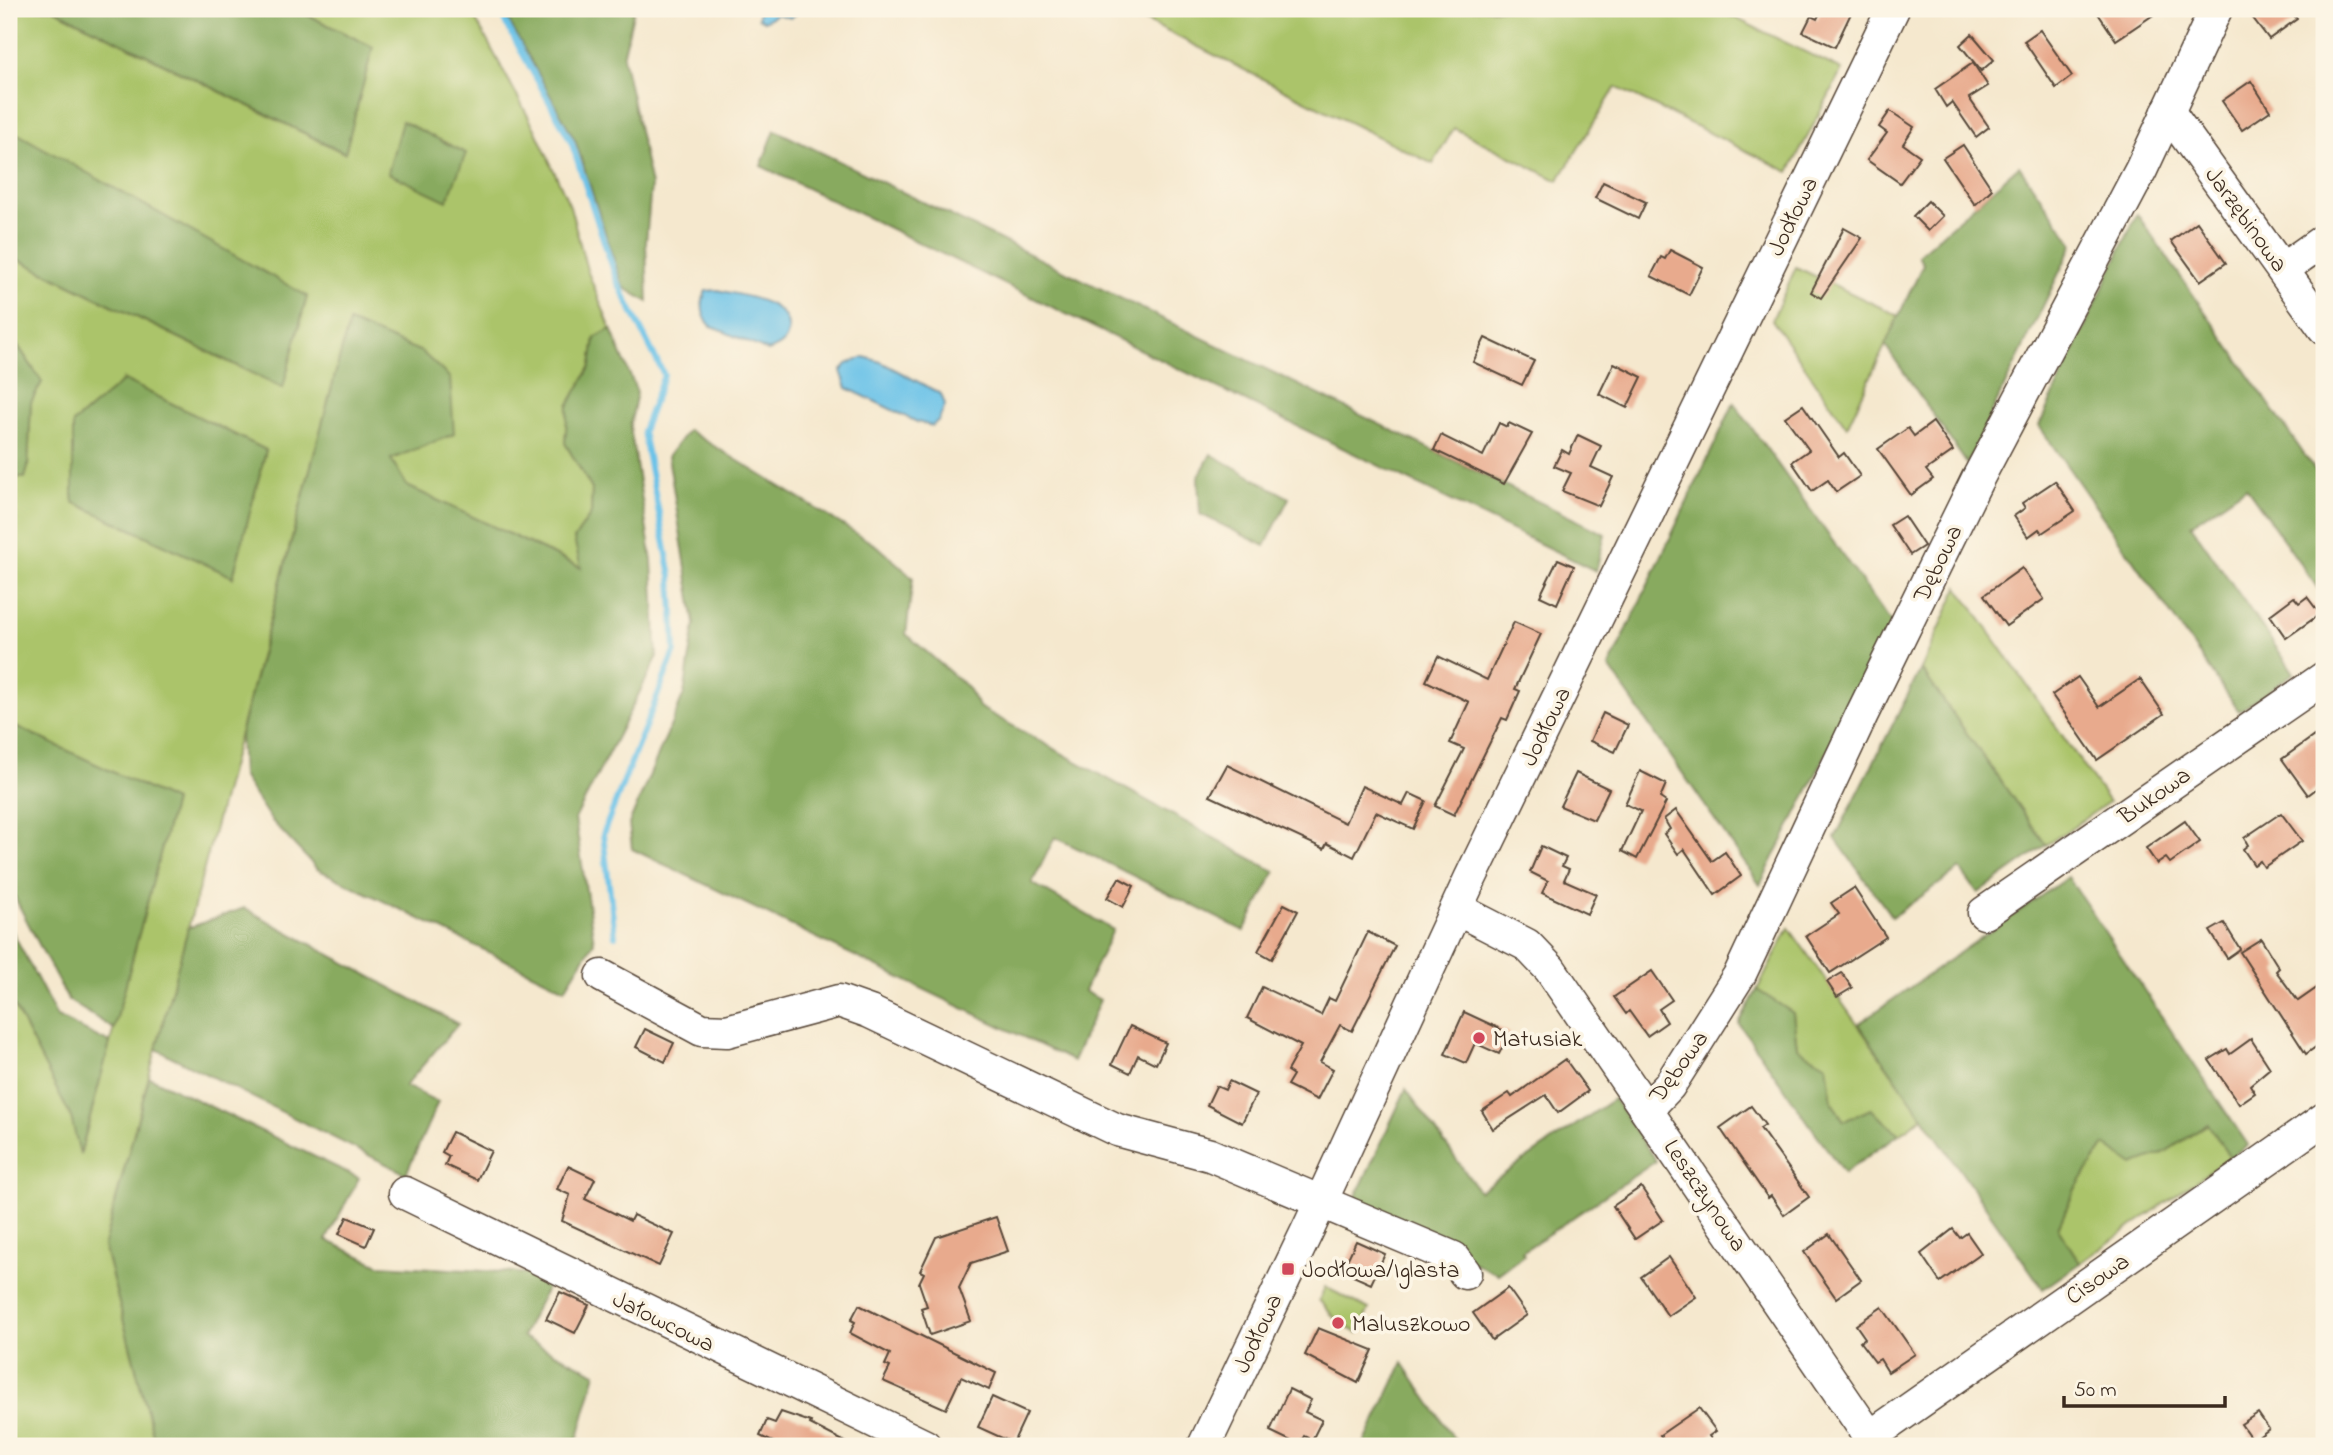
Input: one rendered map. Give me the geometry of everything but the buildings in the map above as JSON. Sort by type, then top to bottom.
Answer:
[{"type":"street","name":"Jodłowa","points":[[1204,1446],[1321,1203],[1457,909],[1893,9]]},
{"type":"street","name":"Dębowa","points":[[1647,1109],[1669,1086],[1740,974],[1862,714],[1965,505],[2141,170],[2216,9]]},
{"type":"street","name":"Jarzębinowa","points":[[2168,111],[2324,328]]},
{"type":"street","points":[[2283,269],[2324,240]]},
{"type":"street","name":"Bukowa","points":[[1984,913],[2324,678]]},
{"type":"street","name":"Leszczynowa","points":[[1457,909],[1527,945],[1550,969],[1873,1442]]},
{"type":"street","points":[[602,976],[702,1030],[727,1031],[839,1001],[870,1012],[1117,1130],[1210,1155],[1454,1258],[1465,1273]]},
{"type":"street","name":"Cisowa","points":[[1873,1442],[2324,1119]]},
{"type":"street","name":"Jałowcowa","points":[[405,1194],[925,1446]]},
{"type":"green space","points":[[9,9],[53,9],[344,153],[373,47],[295,9],[470,9],[535,129],[570,206],[587,270],[611,329],[595,338],[591,366],[568,406],[565,443],[592,489],[591,514],[574,539],[582,568],[407,486],[391,459],[454,434],[422,352],[349,323],[104,1245],[156,1446],[9,1446],[9,996],[71,1117],[81,1152],[174,801],[9,723],[9,477],[25,477],[28,467],[31,402],[42,382],[9,332],[9,255],[282,388],[307,297],[9,129]],"holes":[[[124,380],[266,450],[233,577]]]},
{"type":"green space","points":[[53,9],[295,9],[373,47],[345,153]]},
{"type":"green space","points":[[502,9],[634,9],[623,57],[651,185],[646,242],[648,302],[623,287],[575,140]]},
{"type":"green space","points":[[1122,9],[1717,9],[1842,70],[1789,172],[1616,87],[1558,181],[1454,128],[1433,164]]},
{"type":"green space","points":[[402,121],[466,153],[447,201],[388,173]]},
{"type":"green space","points":[[9,129],[307,296],[283,388],[9,255]]},
{"type":"green space","points":[[775,130],[1605,534],[1596,571],[761,166]]},
{"type":"green space","points":[[2019,166],[2073,244],[1967,464],[1885,345],[1923,264],[1918,255]]},
{"type":"green space","points":[[2137,214],[2324,483],[2324,597],[2246,487],[2191,525],[2294,673],[2239,711],[2039,426]]},
{"type":"green space","points":[[1796,267],[1899,316],[1847,427],[1772,320]]},
{"type":"green space","points":[[349,322],[422,352],[450,378],[454,434],[391,459],[407,486],[581,568],[574,539],[591,514],[592,489],[565,443],[568,406],[591,366],[595,338],[611,329],[637,392],[630,427],[652,561],[657,658],[575,819],[594,942],[565,989],[317,869],[271,820],[242,776],[240,735]]},
{"type":"green space","points":[[9,332],[42,382],[31,402],[28,467],[25,478],[9,477]]},
{"type":"green space","points":[[124,380],[266,450],[233,577],[73,502],[73,423]]},
{"type":"green space","points":[[1734,403],[1892,624],[1760,885],[1609,667]]},
{"type":"green space","points":[[688,430],[880,548],[913,578],[906,634],[967,687],[979,707],[1275,872],[1244,931],[1055,837],[1032,883],[1113,930],[1084,991],[1100,1000],[1073,1061],[632,849],[629,824],[684,694],[695,624],[668,456]]},
{"type":"green space","points":[[1211,454],[1289,498],[1265,546],[1200,514],[1198,478]]},
{"type":"green space","points":[[1958,587],[2109,802],[2046,845],[1921,669]]},
{"type":"green space","points":[[1921,669],[2046,845],[1978,893],[1960,869],[1892,917],[1835,838]]},
{"type":"green space","points":[[9,723],[174,801],[114,1029],[68,1000],[16,900],[9,869]]},
{"type":"green space","points":[[2068,877],[2248,1145],[2230,1157],[2208,1124],[2162,1154],[2133,1165],[2105,1145],[2075,1189],[2058,1228],[2080,1263],[2043,1289],[1858,1024]]},
{"type":"green space","points":[[244,908],[458,1024],[405,1086],[438,1102],[406,1174],[156,1049],[188,928]]},
{"type":"green space","points":[[9,925],[57,1017],[110,1043],[80,1154],[71,1117],[9,996]]},
{"type":"green space","points":[[1789,928],[1923,1117],[1899,1134],[1871,1109],[1845,1122],[1832,1103],[1827,1065],[1797,1048],[1793,1013],[1757,990]]},
{"type":"green space","points":[[1757,990],[1793,1013],[1797,1048],[1827,1065],[1832,1103],[1844,1121],[1871,1109],[1899,1134],[1844,1173],[1739,1024]]},
{"type":"green space","points":[[149,1077],[359,1178],[326,1240],[379,1265],[553,1275],[522,1337],[596,1373],[578,1438],[567,1446],[156,1446],[104,1245]]},
{"type":"green space","points":[[1406,1089],[1479,1191],[1614,1099],[1656,1161],[1522,1252],[1524,1255],[1498,1274],[1351,1207]]},
{"type":"green space","points":[[2208,1124],[2230,1157],[2080,1263],[2058,1228],[2075,1189],[2105,1145],[2162,1154]]},
{"type":"green space","points":[[1325,1287],[1369,1309],[1358,1333],[1341,1325],[1319,1300]]},
{"type":"green space","points":[[1403,1363],[1459,1446],[1363,1446]]},
{"type":"water","points":[[759,9],[801,9],[791,18],[777,14],[764,21],[758,18]]},
{"type":"water","points":[[718,290],[774,306],[787,322],[788,333],[785,340],[768,351],[711,326],[703,314],[703,300],[706,291]]},
{"type":"water","points":[[864,357],[881,362],[941,394],[945,405],[939,420],[932,426],[917,422],[847,388],[841,371],[847,364]]},
{"type":"waterway","points":[[498,9],[571,141],[617,281],[664,375],[643,431],[671,576],[675,651],[603,834],[615,936]]},
{"type":"place","name":"Matusiak","points":[[1479,1038]]},
{"type":"place","name":"Jodłowa/Iglasta","points":[[1288,1269]]},
{"type":"place","name":"Maluszkowo","points":[[1338,1323]]}]
